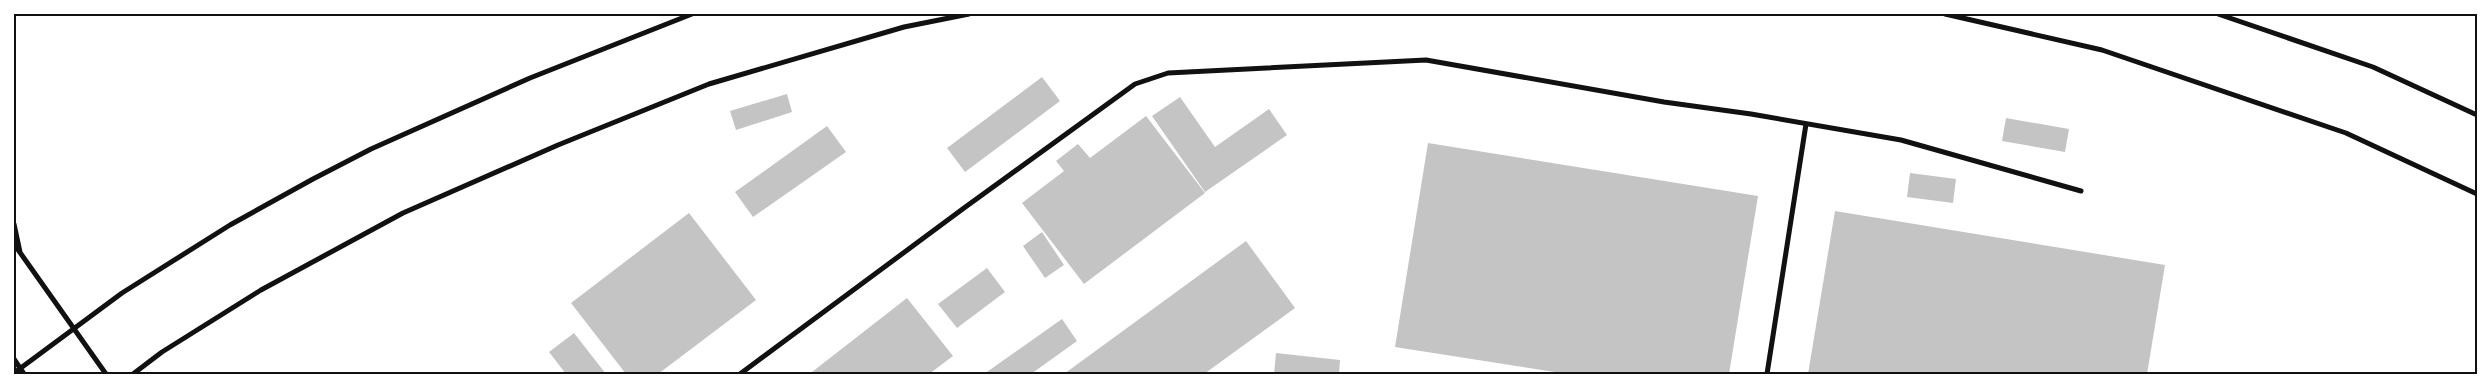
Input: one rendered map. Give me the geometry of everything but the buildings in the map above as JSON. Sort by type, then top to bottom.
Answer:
[{"type":"street","points":[[14,373],[122,293],[230,225],[371,149],[530,78],[692,14]]},
{"type":"street","points":[[133,374],[162,352],[253,295],[403,213],[558,145],[709,84],[904,28],[969,14]]},
{"type":"street","points":[[1945,14],[2102,50],[2346,133],[2477,194]]},
{"type":"street","points":[[2218,14],[2373,67],[2477,115]]},
{"type":"street","points":[[740,374],[1135,84],[1168,73],[1426,60],[1901,140],[2081,191]]},
{"type":"street","points":[[1766,374],[1806,124]]},
{"type":"street","points":[[14,224],[21,255]]},
{"type":"street","points":[[14,244],[73,330],[106,374]]},
{"type":"street","points":[[14,359],[24,374]]}]
